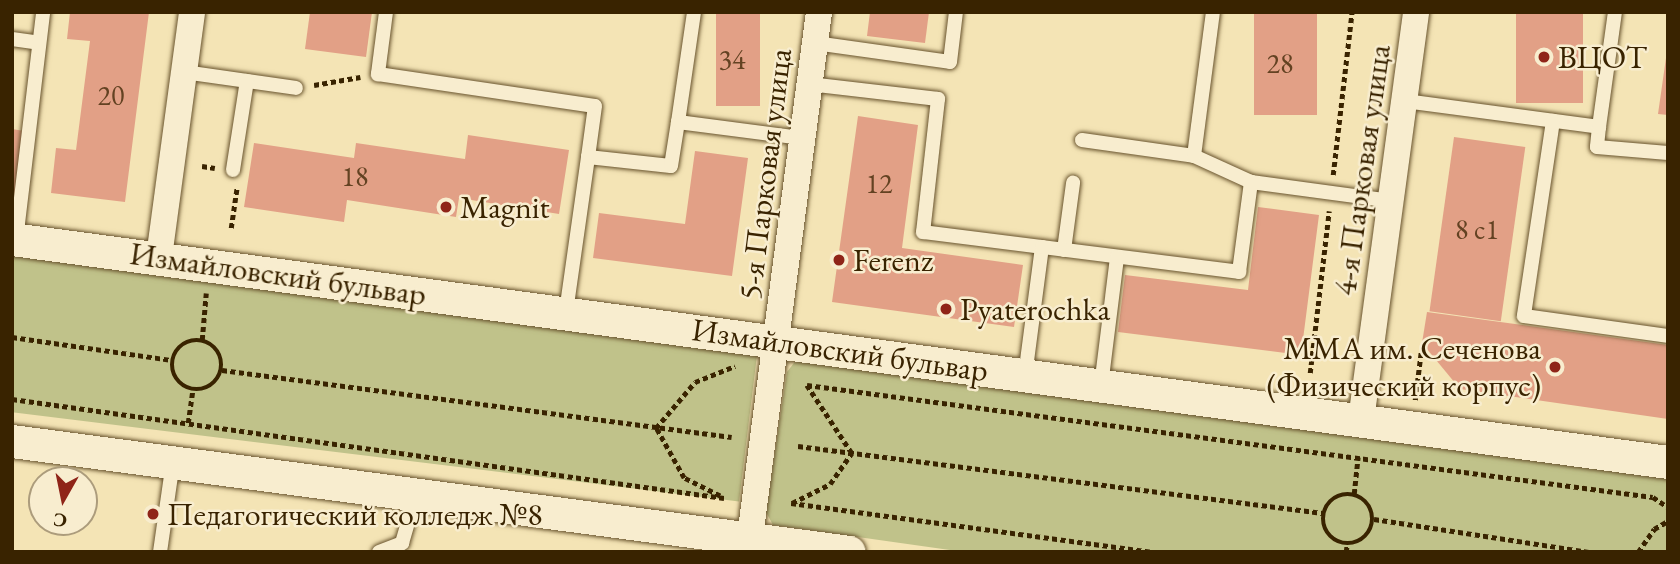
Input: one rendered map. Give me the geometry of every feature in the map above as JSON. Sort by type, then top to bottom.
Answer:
[{"type":"street","points":[[159,257],[192,12]]},
{"type":"street","name":"5-я Парковая улица","points":[[749,545],[819,12]]},
{"type":"street","name":"4-я Парковая улица","points":[[1362,420],[1416,12]]},
{"type":"street","name":"Измайловский бульвар","points":[[14,239],[1668,462]]},
{"type":"street","points":[[13,444],[416,494],[749,545],[849,552]]},
{"type":"lane","points":[[14,239],[43,12]]},
{"type":"lane","points":[[386,12],[378,74],[595,106],[566,312]]},
{"type":"lane","points":[[588,157],[671,166],[694,12]]},
{"type":"lane","points":[[815,43],[950,62],[956,12]]},
{"type":"lane","points":[[1194,156],[1213,12]]},
{"type":"lane","points":[[1615,12],[1597,147],[1668,153]]},
{"type":"lane","points":[[12,39],[39,43]]},
{"type":"lane","points":[[184,72],[296,88]]},
{"type":"lane","points":[[233,170],[247,81]]},
{"type":"lane","points":[[809,84],[938,99],[923,232],[1238,272],[1251,182]]},
{"type":"lane","points":[[1405,100],[1600,127]]},
{"type":"lane","points":[[1553,121],[1524,316],[1668,336]]},
{"type":"lane","points":[[678,122],[802,138]]},
{"type":"lane","points":[[1083,140],[1194,156],[1251,182],[1391,201]]},
{"type":"lane","points":[[1064,250],[1073,183]]},
{"type":"lane","points":[[1025,376],[1042,247]]},
{"type":"lane","points":[[1101,386],[1117,257]]},
{"type":"lane","points":[[160,552],[173,462]]},
{"type":"lane","points":[[379,552],[402,543],[416,494]]},
{"type":"path","points":[[296,88],[378,74]]},
{"type":"path","points":[[230,228],[239,171],[233,170]]},
{"type":"path","points":[[202,340],[206,293]]},
{"type":"path","points":[[12,337],[172,360]]},
{"type":"path","points":[[172,360],[189,341],[202,340],[214,346],[222,370]]},
{"type":"path","points":[[172,360],[181,384],[192,389],[205,388],[222,370]]},
{"type":"path","points":[[656,428],[695,382],[743,364]]},
{"type":"path","points":[[222,370],[732,438]]},
{"type":"path","points":[[852,453],[807,385],[1653,497],[1668,507]]},
{"type":"path","points":[[188,423],[192,389]]},
{"type":"path","points":[[12,399],[724,498],[684,478],[656,428]]},
{"type":"path","points":[[798,446],[1323,513]]},
{"type":"path","points":[[852,453],[830,484],[791,503],[1155,552]]},
{"type":"path","points":[[1353,494],[1358,457]]},
{"type":"path","points":[[1353,494],[1371,507],[1374,519],[1360,541],[1347,544],[1328,534],[1323,513],[1329,501],[1353,494]]},
{"type":"path","points":[[1374,519],[1590,552]]},
{"type":"path","points":[[1638,552],[1654,529],[1668,521]]},
{"type":"path","points":[[1346,552],[1347,544]]},
{"type":"green space","points":[[12,252],[758,344],[739,501],[12,412]]},
{"type":"green space","points":[[797,359],[1668,478],[1668,552],[964,552],[773,525],[766,512],[787,372]]},
{"type":"building","points":[[70,12],[149,12],[125,202],[51,193],[56,148],[76,150],[90,41],[67,39]]},
{"type":"building","points":[[310,12],[372,12],[366,57],[305,49]]},
{"type":"building","points":[[716,12],[760,12],[760,106],[716,106]]},
{"type":"building","points":[[870,12],[929,12],[925,43],[867,36]]},
{"type":"building","points":[[1254,12],[1317,12],[1317,115],[1254,115]]},
{"type":"building","name":"ВЦОТ","points":[[1516,12],[1583,12],[1583,103],[1516,103]]},
{"type":"building","points":[[1668,58],[1668,115],[1658,114]]},
{"type":"building","points":[[858,116],[918,125],[902,248],[1023,265],[1014,327],[832,302]]},
{"type":"building","points":[[12,129],[24,131],[15,195],[12,195]]},
{"type":"building","points":[[468,135],[569,150],[559,214],[459,198],[456,217],[347,200],[344,222],[244,207],[254,143],[354,158],[356,143],[465,159]]},
{"type":"building","name":"ММА им. Сеченова (Физический корпус)","points":[[1454,137],[1525,147],[1501,321],[1430,311]]},
{"type":"building","points":[[695,151],[748,158],[732,276],[593,258],[599,213],[685,224]]},
{"type":"building","points":[[1258,207],[1319,215],[1301,355],[1118,332],[1125,275],[1248,290]]},
{"type":"building","name":"ММА им. Сеченова (Физический корпус)","points":[[1427,312],[1668,345],[1668,419],[1460,389],[1422,343]]},
{"type":"place","name":"ВЦОТ","points":[[1544,57]]},
{"type":"place","name":"Magnit","points":[[446,207]]},
{"type":"place","name":"Ferenz","points":[[839,260]]},
{"type":"place","name":"Pyaterochka","points":[[946,309]]},
{"type":"place","name":"ММА им. Сеченова (Физический корпус)","points":[[1555,367]]},
{"type":"place","name":"Педагогический колледж №8","points":[[153,514]]}]
